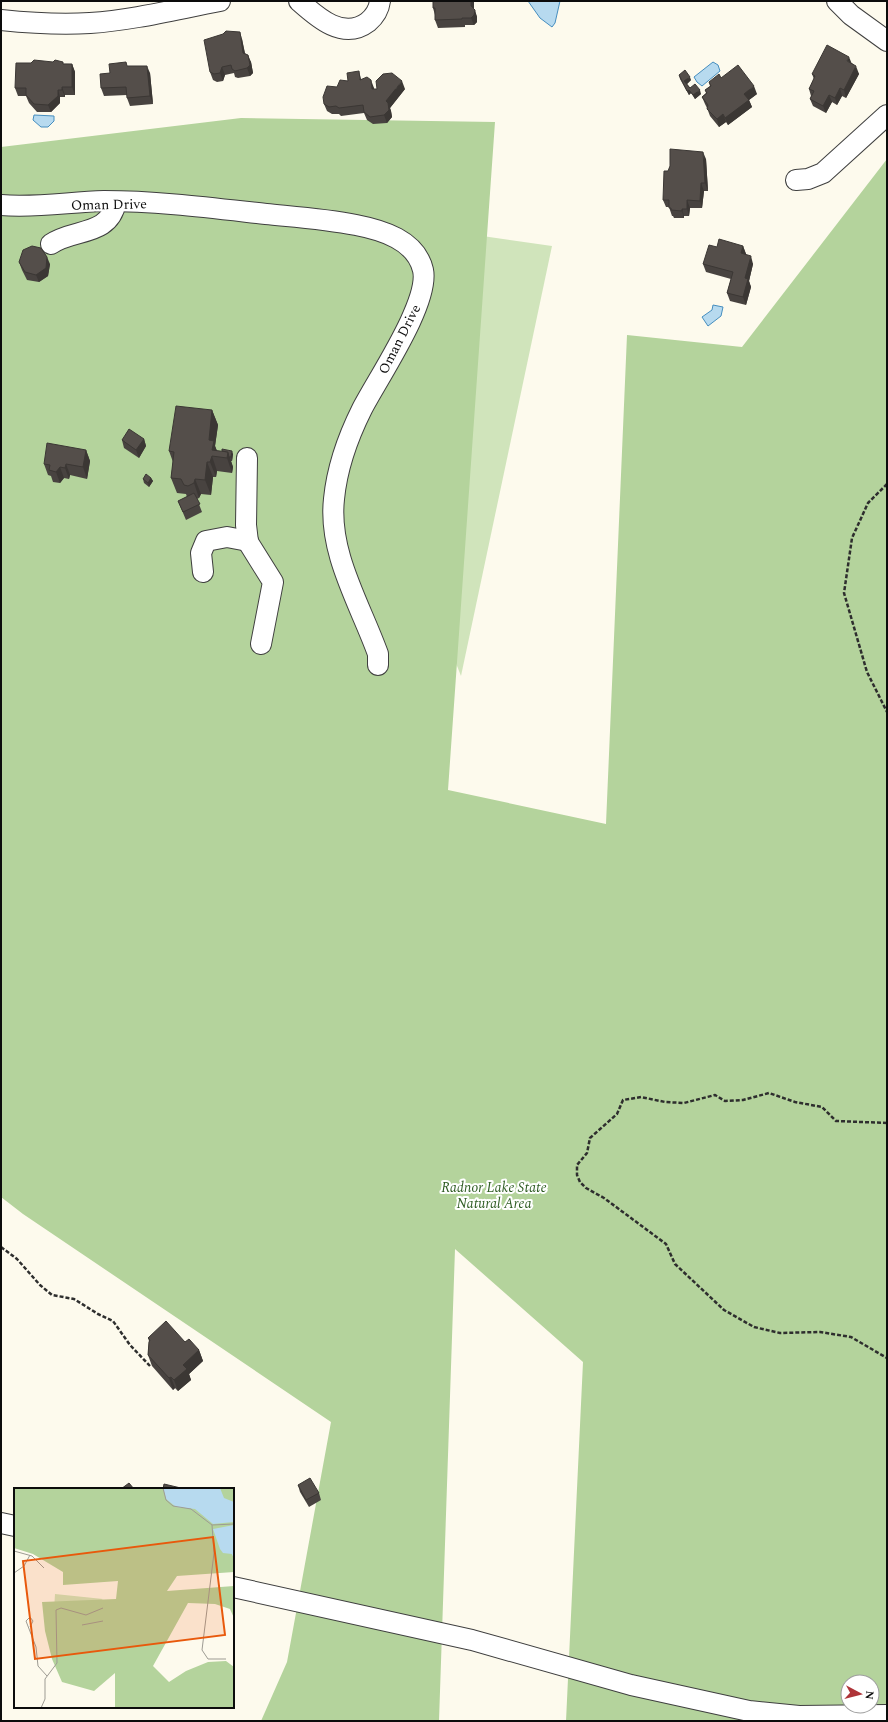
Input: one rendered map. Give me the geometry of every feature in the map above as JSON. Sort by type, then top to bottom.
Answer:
[{"type":"street","points":[[1,20],[34,23],[89,23],[162,14],[220,1]]},
{"type":"street","points":[[299,1],[335,28],[348,29],[360,27],[371,20],[378,9],[380,1]]},
{"type":"street","points":[[836,1],[857,19],[887,41]]},
{"type":"street","points":[[796,180],[808,179],[823,173],[887,115]]},
{"type":"street","points":[[51,244],[101,224],[111,217],[116,202]]},
{"type":"street","name":"Oman Drive","points":[[1,205],[35,207],[116,202],[206,207],[344,223],[370,228],[392,236],[407,244],[417,254],[423,269],[423,289],[415,312],[362,410],[346,446],[335,486],[333,502],[333,516],[338,551],[378,654],[378,665]]},
{"type":"street","points":[[247,458],[246,525],[248,541],[273,582],[261,644]]},
{"type":"street","points":[[203,572],[201,553],[206,541],[227,537],[248,541]]},
{"type":"street","points":[[1,1523],[14,1526]]},
{"type":"street","points":[[234,1587],[472,1640],[631,1685],[749,1711],[799,1716],[887,1715]]},
{"type":"path","points":[[887,484],[868,503],[852,538],[844,593],[867,672],[887,712]]},
{"type":"path","points":[[887,1123],[836,1121],[822,1107],[795,1102],[769,1093],[744,1100],[725,1101],[715,1095],[684,1103],[665,1102],[640,1097],[623,1100],[617,1114],[590,1138],[587,1153],[577,1165],[577,1175],[580,1182],[586,1188],[604,1198],[666,1244],[674,1264],[724,1310],[754,1327],[780,1333],[820,1332],[851,1337],[887,1358]]},
{"type":"path","points":[[1,1246],[17,1259],[40,1285],[52,1295],[74,1299],[112,1321],[130,1345],[150,1366]]},
{"type":"green space","name":"Radnor Lake State Natural Area","points":[[241,118],[495,122],[448,790],[606,824],[627,335],[742,347],[887,159],[887,1721],[566,1721],[583,1362],[455,1249],[439,1721],[261,1721],[287,1662],[331,1422],[23,1214],[1,1197],[1,147]]},
{"type":"green space","points":[[413,226],[552,246],[461,676],[372,450]]},
{"type":"water","points":[[528,1],[560,1],[555,23],[552,27],[540,18]]},
{"type":"water","points":[[713,62],[718,65],[720,71],[702,86],[694,77]]},
{"type":"water","points":[[34,115],[54,116],[54,121],[48,127],[41,127],[33,120]]},
{"type":"water","points":[[713,305],[723,307],[721,316],[708,326],[702,317],[712,310]]},
{"type":"building","points":[[433,1],[471,1],[471,6],[475,10],[474,15],[471,18],[435,20],[435,8],[433,8]]},
{"type":"building","points":[[226,31],[240,32],[243,53],[248,55],[250,65],[247,68],[235,71],[232,69],[231,65],[222,67],[220,73],[214,74],[210,72],[204,40],[223,34]]},
{"type":"building","points":[[827,45],[849,57],[847,61],[856,66],[844,90],[840,88],[835,98],[829,95],[823,106],[810,99],[814,91],[809,89],[815,76],[812,74]]},
{"type":"building","points":[[34,60],[53,62],[55,60],[63,62],[63,64],[72,64],[72,87],[62,87],[62,90],[58,90],[58,96],[48,105],[34,104],[26,95],[26,88],[15,88],[16,63],[31,63]]},
{"type":"building","points":[[126,62],[127,66],[147,66],[150,96],[127,98],[126,87],[101,88],[100,74],[110,73],[109,64]]},
{"type":"building","points":[[738,65],[754,86],[744,94],[749,100],[725,118],[723,114],[717,119],[707,109],[708,105],[702,97],[707,93],[705,90],[711,86],[709,82],[719,74],[721,78]]},
{"type":"building","points":[[685,70],[690,77],[684,81],[690,88],[695,84],[700,90],[693,95],[689,90],[687,91],[679,75]]},
{"type":"building","points":[[359,71],[360,80],[367,77],[371,80],[372,89],[377,89],[376,81],[383,74],[392,73],[402,81],[386,101],[388,103],[389,110],[384,115],[370,117],[364,112],[363,105],[339,108],[336,106],[329,107],[324,104],[323,97],[327,86],[337,87],[340,80],[348,81],[347,73]]},
{"type":"building","points":[[670,149],[703,152],[705,183],[701,183],[700,201],[687,200],[687,209],[682,209],[682,211],[671,210],[671,208],[669,208],[669,200],[663,200],[664,171],[668,171],[670,166]]},
{"type":"building","points":[[719,239],[743,246],[741,253],[751,256],[745,278],[748,279],[743,297],[727,293],[733,272],[703,264],[709,245],[717,247]]},
{"type":"building","points":[[32,246],[41,248],[47,257],[46,268],[36,275],[25,272],[19,262],[23,250]]},
{"type":"building","points":[[176,406],[212,410],[209,440],[214,441],[212,450],[228,452],[227,458],[212,456],[210,462],[207,462],[205,480],[195,479],[194,483],[188,486],[184,485],[181,479],[171,478],[174,452],[169,451]]},
{"type":"building","points":[[129,429],[144,439],[136,450],[122,440]]},
{"type":"building","points":[[47,443],[86,450],[83,467],[66,464],[65,468],[60,467],[56,472],[49,470],[50,465],[44,464]]},
{"type":"building","points":[[222,449],[232,451],[231,457],[229,457],[228,452],[222,451]]},
{"type":"building","points":[[146,474],[151,478],[148,483],[143,479]]},
{"type":"building","points":[[194,493],[200,504],[183,512],[178,501]]},
{"type":"building","points":[[166,1321],[185,1342],[189,1339],[199,1350],[183,1365],[187,1369],[174,1380],[171,1377],[169,1378],[148,1355],[150,1340],[148,1338]]},
{"type":"building","points":[[310,1478],[319,1493],[306,1500],[298,1485]]},
{"type":"building","points":[[129,1483],[133,1488],[122,1488]]},
{"type":"building","points":[[164,1484],[181,1488],[163,1488]]}]
